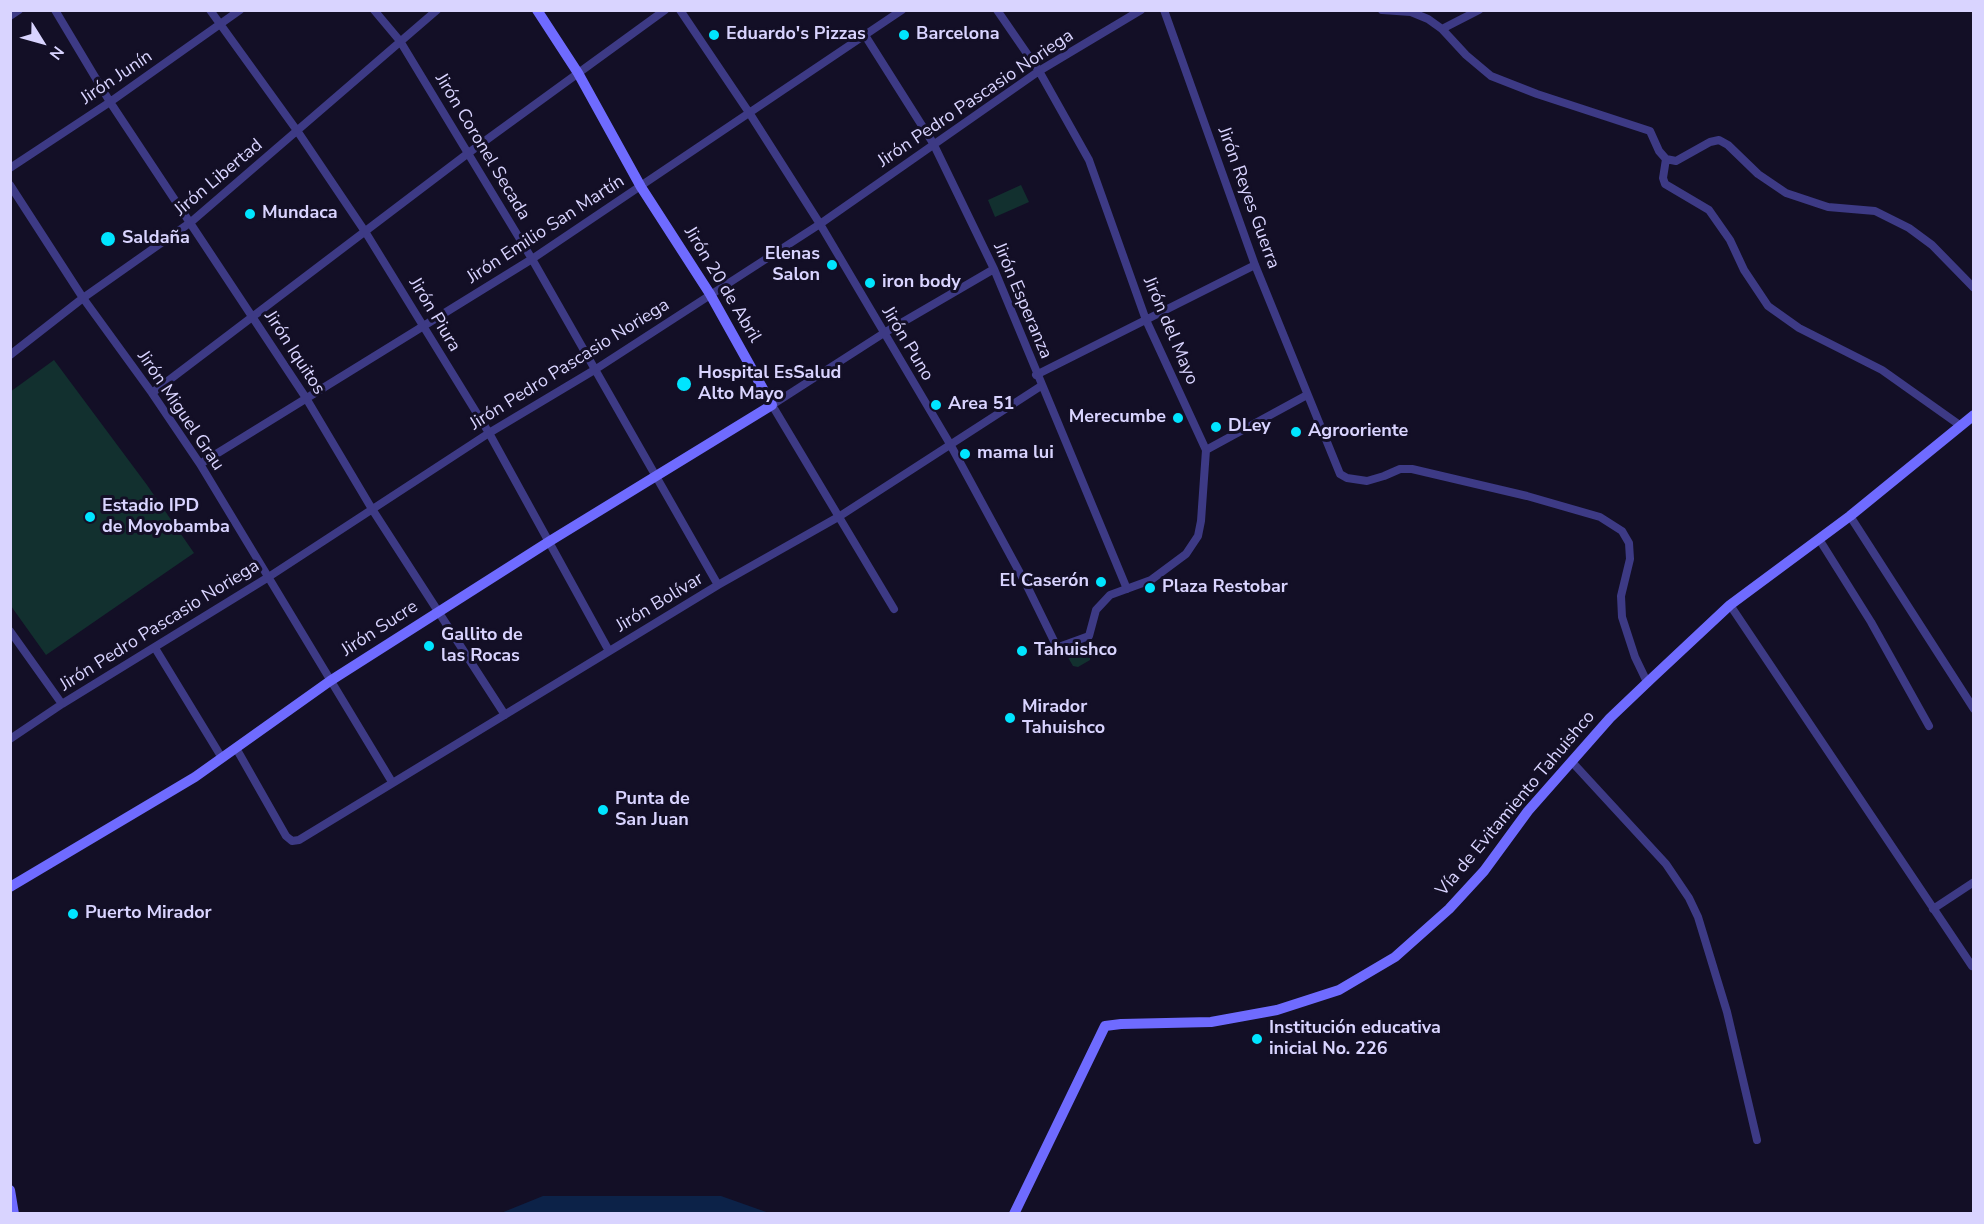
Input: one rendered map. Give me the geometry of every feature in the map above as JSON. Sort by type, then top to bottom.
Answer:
[{"type":"street","points":[[10,16],[20,10]]},
{"type":"street","name":"Jirón Iquitos","points":[[55,10],[110,102],[306,398],[372,509],[505,715]]},
{"type":"street","name":"Jirón Piura","points":[[210,10],[298,132],[366,233],[489,433],[609,651]]},
{"type":"street","name":"Jirón Junín","points":[[10,168],[110,102],[240,10]]},
{"type":"street","name":"Jirón Coronel Secada","points":[[374,10],[400,41],[532,259],[718,585]]},
{"type":"street","name":"Jirón Libertad","points":[[10,355],[82,298],[191,222],[437,10]]},
{"type":"street","name":"Jirón 20 de Abril","points":[[537,10],[578,73],[641,187],[710,294],[772,405],[894,609]]},
{"type":"street","points":[[152,393],[253,319],[468,154],[665,10]]},
{"type":"street","name":"Jirón Puno","points":[[680,10],[820,224],[950,444],[1027,586],[1055,645],[1089,636]]},
{"type":"street","name":"Jirón Emilio San Martín","points":[[200,464],[532,259],[866,37],[891,14],[902,10]]},
{"type":"street","name":"Jirón del Mayo","points":[[997,10],[1039,71],[1089,160],[1146,321],[1206,450],[1198,536],[1186,554],[1151,580],[1110,595],[1096,610],[1089,636]]},
{"type":"street","name":"Jirón Pedro Pascasio Noriega","points":[[10,739],[62,704],[267,578],[489,433],[596,369],[820,224],[1039,71],[1141,10]]},
{"type":"street","name":"Jirón Reyes Guerra","points":[[1164,10],[1255,265],[1340,474],[1347,478],[1367,481],[1400,469],[1412,469],[1527,496],[1600,517],[1622,531],[1629,543],[1630,559],[1621,596],[1622,617],[1630,644],[1647,682]]},
{"type":"street","points":[[1382,10],[1411,12],[1428,19],[1442,29],[1466,55],[1491,76],[1650,131],[1659,151],[1666,159],[1677,161],[1710,142],[1719,140],[1728,145],[1758,174],[1786,193],[1828,207],[1875,211],[1910,228],[1932,245],[1974,288]]},
{"type":"street","points":[[1442,29],[1479,10]]},
{"type":"street","name":"Jirón Esperanza","points":[[866,37],[933,143],[994,269],[1036,375],[1127,589]]},
{"type":"street","points":[[1666,159],[1663,178],[1665,184],[1709,210],[1730,240],[1744,270],[1768,306],[1799,328],[1882,370],[1961,426]]},
{"type":"street","name":"Jirón Miguel Grau","points":[[10,184],[82,298],[152,393],[200,464],[392,782]]},
{"type":"street","points":[[1036,375],[1255,265]]},
{"type":"street","points":[[772,405],[884,333],[994,269]]},
{"type":"street","name":"Jirón Bolívar","points":[[236,748],[286,836],[292,841],[299,840],[718,585],[840,516],[1041,386]]},
{"type":"street","points":[[1206,450],[1307,395]]},
{"type":"street","name":"Jirón Sucre","points":[[10,887],[195,777],[330,681],[437,612],[655,475],[772,405]]},
{"type":"street","name":"Vía de Evitamiento Tahuishco","points":[[1014,1214],[1105,1026],[1211,1022],[1277,1010],[1339,990],[1395,957],[1449,909],[1484,871],[1528,811],[1610,718],[1730,604],[1850,516],[1974,415]]},
{"type":"street","points":[[1850,516],[1974,709]]},
{"type":"street","points":[[1819,539],[1871,622],[1929,726]]},
{"type":"street","points":[[1730,604],[1972,966]]},
{"type":"street","points":[[10,631],[62,704]]},
{"type":"street","points":[[155,648],[222,758]]},
{"type":"street","points":[[1572,762],[1666,864],[1689,898],[1698,917],[1727,1012],[1757,1140]]},
{"type":"street","points":[[1933,909],[1974,882]]},
{"type":"street","points":[[10,1190],[14,1214]]},
{"type":"green space","points":[[1021,185],[1029,202],[995,217],[988,200]]},
{"type":"green space","name":"Estadio IPD de Moyobamba","points":[[54,360],[147,485],[194,553],[46,655],[11,606],[10,392]]},
{"type":"green space","points":[[1090,642],[1090,660],[1078,667],[1073,666],[1066,654]]},
{"type":"water","points":[[543,1196],[721,1196],[769,1213],[501,1213]]},
{"type":"place","name":"Eduardo's Pizzas","points":[[714,35]]},
{"type":"place","name":"Barcelona","points":[[904,35]]},
{"type":"place","name":"Mundaca","points":[[250,214]]},
{"type":"place","name":"Saldaña","points":[[108,239]]},
{"type":"place","name":"Elenas Salon","points":[[832,265]]},
{"type":"place","name":"iron body","points":[[870,283]]},
{"type":"place","name":"Hospital EsSalud Alto Mayo","points":[[684,384]]},
{"type":"place","name":"Area 51","points":[[936,405]]},
{"type":"place","name":"Merecumbe","points":[[1178,418]]},
{"type":"place","name":"DLey","points":[[1216,427]]},
{"type":"place","name":"Agrooriente","points":[[1296,432]]},
{"type":"place","name":"mama lui","points":[[965,454]]},
{"type":"place","name":"Estadio IPD de Moyobamba","points":[[90,517]]},
{"type":"place","name":"El Caserón","points":[[1101,582]]},
{"type":"place","name":"Plaza Restobar","points":[[1150,588]]},
{"type":"place","name":"Gallito de las Rocas","points":[[429,646]]},
{"type":"place","name":"Tahuishco","points":[[1022,651]]},
{"type":"place","name":"Mirador Tahuishco","points":[[1010,718]]},
{"type":"place","name":"Punta de San Juan","points":[[603,810]]},
{"type":"place","name":"Puerto Mirador","points":[[73,914]]},
{"type":"place","name":"Institución educativa inicial No. 226","points":[[1257,1039]]}]
